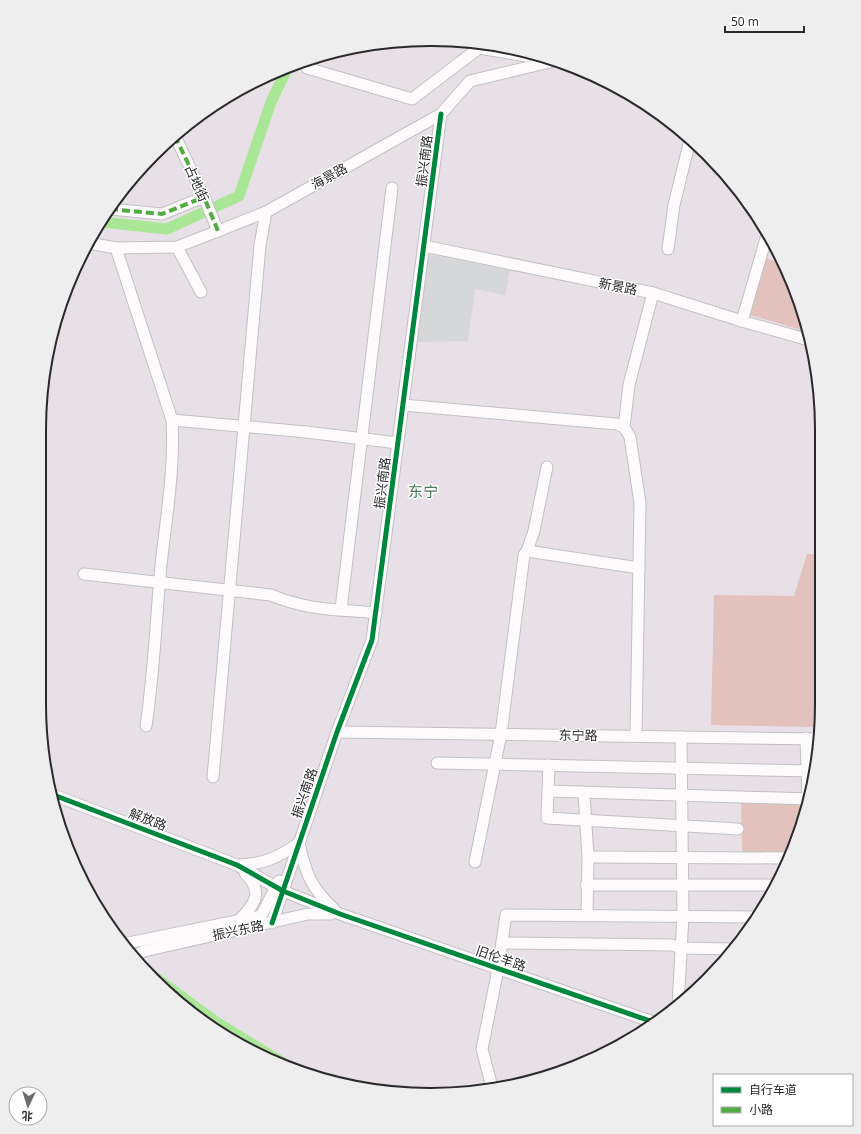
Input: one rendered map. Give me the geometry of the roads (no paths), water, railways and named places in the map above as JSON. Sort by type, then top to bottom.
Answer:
[{"type":"street","points":[[308,66],[307,68],[412,99],[478,49]]},
{"type":"street","name":"海景路","points":[[94,245],[116,248],[177,247],[266,212],[441,114],[470,81],[545,63]]},
{"type":"street","name":"振兴南路","points":[[279,889],[299,843],[337,732],[372,640],[441,114]]},
{"type":"street","name":"占地街","points":[[177,141],[206,201],[218,231]]},
{"type":"street","points":[[668,249],[674,205],[689,146]]},
{"type":"street","points":[[341,609],[392,188]]},
{"type":"street","points":[[116,210],[162,214],[206,201]]},
{"type":"street","points":[[213,777],[260,245],[266,212]]},
{"type":"street","points":[[742,321],[765,242]]},
{"type":"street","name":"新景路","points":[[424,246],[653,293],[804,339]]},
{"type":"street","points":[[177,247],[201,292]]},
{"type":"street","points":[[116,248],[172,420],[174,443],[159,582],[152,681],[146,726]]},
{"type":"street","points":[[636,736],[640,503],[630,437],[624,427],[629,385],[653,293]]},
{"type":"street","points":[[403,405],[616,424],[624,427]]},
{"type":"street","points":[[172,420],[244,426],[398,443]]},
{"type":"street","points":[[475,862],[501,734],[524,555],[527,551],[534,531],[547,467]]},
{"type":"street","points":[[527,551],[639,568]]},
{"type":"street","points":[[84,574],[272,595],[290,603],[320,610],[341,609],[376,613]]},
{"type":"street","name":"东宁路","points":[[337,732],[813,739]]},
{"type":"street","points":[[678,998],[683,916],[681,737]]},
{"type":"street","points":[[806,738],[810,765]]},
{"type":"street","points":[[437,763],[495,763],[809,771]]},
{"type":"street","points":[[549,765],[547,818],[682,827],[738,829]]},
{"type":"street","points":[[548,792],[803,800]]},
{"type":"street","points":[[584,793],[588,857],[586,885],[587,916]]},
{"type":"street","name":"解放路","points":[[57,796],[237,865],[279,889]]},
{"type":"street","points":[[237,865],[253,865],[270,860],[299,843],[303,862],[313,886],[321,897],[340,914]]},
{"type":"street","points":[[588,857],[783,858]]},
{"type":"street","points":[[237,865],[252,880],[256,894],[251,907],[238,921]]},
{"type":"street","points":[[586,885],[769,885]]},
{"type":"street","points":[[272,923],[279,889]]},
{"type":"street","name":"旧伦羊路","points":[[279,889],[340,914],[648,1020]]},
{"type":"street","name":"振兴东路","points":[[129,943],[261,916],[279,889]]},
{"type":"street","name":"振兴东路","points":[[141,953],[308,914],[340,914]]},
{"type":"street","points":[[491,1083],[482,1049],[498,969],[506,915],[749,918]]},
{"type":"street","points":[[502,943],[672,945],[681,948],[727,949]]},
{"type":"waterway","points":[[107,223],[167,229],[239,196],[271,102],[284,74]]},
{"type":"waterway","points":[[181,996],[216,1022],[246,1040]]},
{"type":"district","name":"东宁","points":[[423,491]]}]
